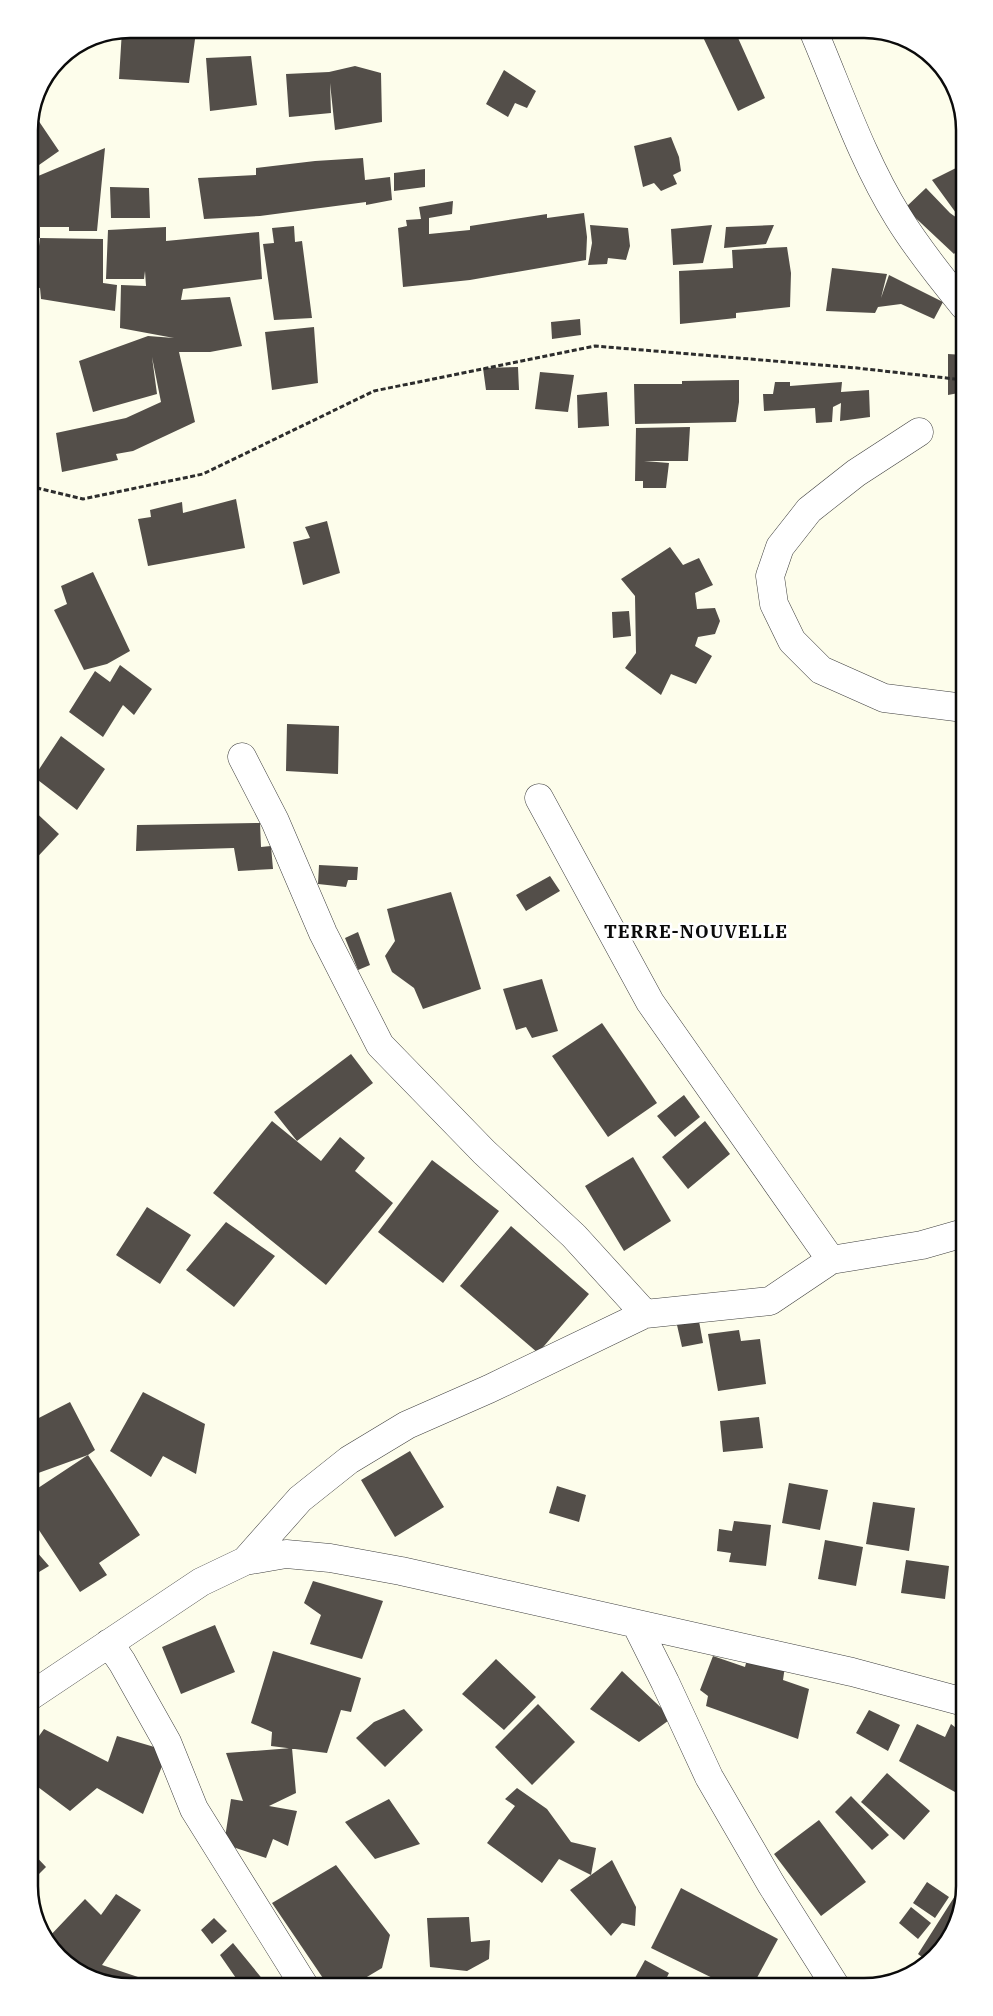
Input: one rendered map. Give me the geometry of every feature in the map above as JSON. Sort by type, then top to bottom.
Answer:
[{"type":"street","points":[[816,38],[872,168],[898,217],[956,297]]},
{"type":"street","points":[[919,432],[856,473],[809,510],[780,547],[770,576],[774,604],[792,641],[821,670],[884,698],[956,707]]},
{"type":"street","points":[[242,757],[275,821],[323,934],[380,1045],[484,1152],[574,1236],[645,1314]]},
{"type":"street","points":[[539,798],[650,1002],[831,1260]]},
{"type":"street","points":[[246,1561],[300,1499],[349,1460],[407,1425],[489,1389],[645,1314],[770,1301],[831,1260],[922,1245],[956,1235]]},
{"type":"street","points":[[38,1691],[201,1582],[246,1561],[286,1554],[330,1558],[401,1571],[852,1672],[956,1700]]},
{"type":"street","points":[[636,1624],[665,1682],[708,1777],[771,1884],[830,1978]]},
{"type":"street","points":[[109,1643],[122,1662],[167,1742],[194,1809],[299,1978]]},
{"type":"path","points":[[38,488],[83,499],[204,474],[374,392],[595,346],[857,368],[956,379]]},
{"type":"building","points":[[122,38],[195,38],[189,83],[119,79]]},
{"type":"building","points":[[703,38],[738,38],[765,98],[738,111]]},
{"type":"building","points":[[251,56],[257,105],[210,111],[206,58]]},
{"type":"building","points":[[355,66],[381,73],[382,122],[335,130],[330,83],[331,113],[289,117],[286,74],[329,72]]},
{"type":"building","points":[[504,70],[536,91],[527,108],[515,103],[508,117],[486,104]]},
{"type":"building","points":[[38,120],[59,151],[38,166]]},
{"type":"building","points":[[671,137],[679,157],[681,171],[673,175],[677,184],[661,191],[654,183],[643,187],[634,146]]},
{"type":"building","points":[[105,148],[97,231],[69,231],[69,227],[40,227],[40,238],[38,238],[38,176]]},
{"type":"building","points":[[363,158],[365,180],[390,177],[392,200],[366,205],[366,202],[260,216],[204,219],[198,178],[256,175],[256,168]]},
{"type":"building","points":[[956,168],[956,213],[932,180]]},
{"type":"building","points":[[425,169],[425,187],[394,191],[394,173]]},
{"type":"building","points":[[110,187],[149,188],[150,218],[111,218]]},
{"type":"building","points":[[926,188],[956,217],[956,252],[954,254],[905,208]]},
{"type":"building","points":[[453,201],[452,214],[429,218],[429,234],[470,230],[470,226],[547,214],[547,218],[584,213],[587,237],[586,260],[470,280],[403,287],[398,228],[407,226],[406,220],[421,219],[419,207]]},
{"type":"building","points":[[590,225],[628,228],[630,246],[626,260],[608,258],[607,264],[588,265],[592,243]]},
{"type":"building","points":[[712,225],[703,263],[673,265],[671,229]]},
{"type":"building","points":[[774,225],[766,244],[724,248],[726,227]]},
{"type":"building","points":[[294,226],[295,242],[302,241],[312,318],[274,320],[263,244],[274,243],[272,228]]},
{"type":"building","points":[[166,227],[166,241],[259,232],[262,279],[183,289],[181,300],[230,297],[242,346],[210,352],[179,352],[195,422],[133,451],[116,454],[118,460],[62,472],[56,433],[126,418],[161,402],[152,357],[157,394],[93,412],[79,361],[148,336],[174,338],[120,328],[121,285],[146,286],[145,271],[144,279],[106,279],[108,230]]},
{"type":"building","points":[[40,238],[103,239],[103,283],[117,285],[115,311],[41,299],[40,288],[38,288]]},
{"type":"building","points":[[787,247],[791,273],[790,307],[736,313],[736,318],[680,324],[679,271],[733,268],[732,250]]},
{"type":"building","points":[[832,268],[887,274],[881,298],[889,275],[943,302],[934,319],[901,304],[878,307],[875,313],[826,311]]},
{"type":"building","points":[[580,319],[581,335],[552,339],[551,322]]},
{"type":"building","points":[[314,327],[318,383],[272,390],[265,332]]},
{"type":"building","points":[[948,354],[956,354],[956,394],[948,395]]},
{"type":"building","points":[[518,367],[519,390],[486,390],[483,368]]},
{"type":"building","points":[[540,372],[574,375],[568,412],[535,409]]},
{"type":"building","points":[[739,380],[739,402],[736,422],[635,424],[634,384],[682,384],[682,381]]},
{"type":"building","points":[[775,382],[790,382],[790,386],[842,382],[841,392],[869,390],[870,417],[840,421],[841,403],[833,407],[832,422],[816,423],[815,408],[764,411],[763,394],[773,394]]},
{"type":"building","points":[[607,392],[609,426],[578,428],[577,395]]},
{"type":"building","points":[[690,427],[688,461],[644,461],[669,463],[666,488],[643,488],[643,481],[635,481],[636,428]]},
{"type":"building","points":[[236,499],[245,548],[148,566],[138,519],[151,517],[150,510],[182,502],[183,513]]},
{"type":"building","points":[[327,521],[340,573],[303,585],[293,542],[310,538],[305,527]]},
{"type":"building","points":[[670,547],[683,565],[699,558],[713,585],[695,593],[697,609],[715,608],[720,621],[715,634],[698,637],[695,646],[712,656],[696,684],[671,674],[661,695],[625,668],[636,653],[635,596],[621,579]]},
{"type":"building","points":[[93,572],[130,651],[107,664],[84,670],[54,610],[67,604],[61,586]]},
{"type":"building","points":[[629,611],[631,636],[613,638],[612,612]]},
{"type":"building","points":[[120,665],[152,689],[134,715],[123,705],[103,737],[69,712],[95,671],[110,682]]},
{"type":"building","points":[[287,724],[339,726],[338,774],[286,771]]},
{"type":"building","points":[[61,736],[105,769],[77,810],[38,780],[38,771]]},
{"type":"building","points":[[38,814],[59,834],[38,856]]},
{"type":"building","points":[[260,823],[261,847],[271,846],[273,869],[238,871],[234,848],[136,851],[137,825]]},
{"type":"building","points":[[319,865],[358,867],[357,880],[348,880],[346,887],[318,884]]},
{"type":"building","points":[[550,876],[560,891],[526,911],[516,895]]},
{"type":"building","points":[[451,892],[481,989],[423,1009],[414,988],[392,972],[385,956],[395,941],[387,909]]},
{"type":"building","points":[[358,932],[370,965],[358,970],[345,938]]},
{"type":"building","points":[[542,979],[558,1031],[532,1038],[526,1027],[516,1030],[503,989]]},
{"type":"building","points":[[602,1023],[657,1103],[608,1137],[552,1056]]},
{"type":"building","points":[[351,1054],[373,1083],[297,1141],[274,1112]]},
{"type":"building","points":[[684,1095],[700,1117],[675,1137],[657,1116]]},
{"type":"building","points":[[272,1121],[321,1161],[340,1137],[365,1158],[355,1171],[393,1203],[326,1285],[213,1193]]},
{"type":"building","points":[[705,1121],[730,1154],[688,1189],[662,1157]]},
{"type":"building","points":[[633,1157],[671,1221],[624,1251],[585,1186]]},
{"type":"building","points":[[432,1160],[499,1211],[443,1283],[378,1232]]},
{"type":"building","points":[[147,1207],[191,1235],[160,1284],[116,1255]]},
{"type":"building","points":[[226,1222],[275,1256],[234,1307],[186,1270]]},
{"type":"building","points":[[511,1226],[589,1294],[538,1353],[460,1286]]},
{"type":"building","points":[[699,1321],[703,1343],[682,1347],[677,1325]]},
{"type":"building","points":[[739,1330],[741,1341],[760,1339],[766,1384],[718,1391],[708,1334]]},
{"type":"building","points":[[143,1392],[205,1424],[196,1474],[163,1456],[151,1477],[110,1451]]},
{"type":"building","points":[[70,1402],[95,1450],[88,1455],[38,1473],[38,1418]]},
{"type":"building","points":[[759,1417],[763,1448],[723,1452],[720,1421]]},
{"type":"building","points":[[410,1451],[444,1507],[395,1537],[361,1480]]},
{"type":"building","points":[[88,1455],[140,1535],[99,1563],[107,1575],[80,1592],[38,1529],[38,1488]]},
{"type":"building","points":[[789,1483],[828,1490],[820,1530],[782,1523]]},
{"type":"building","points":[[557,1486],[586,1495],[579,1522],[549,1513]]},
{"type":"building","points":[[873,1502],[915,1508],[909,1551],[866,1544]]},
{"type":"building","points":[[734,1521],[771,1525],[766,1566],[729,1562],[731,1553],[717,1551],[719,1529],[732,1531]]},
{"type":"building","points":[[825,1540],[863,1547],[856,1586],[818,1579]]},
{"type":"building","points":[[38,1553],[49,1566],[38,1573]]},
{"type":"building","points":[[906,1560],[949,1566],[945,1599],[901,1593]]},
{"type":"building","points":[[313,1581],[383,1601],[362,1659],[310,1644],[321,1615],[304,1603]]},
{"type":"building","points":[[215,1625],[235,1672],[181,1694],[162,1647]]},
{"type":"building","points":[[273,1651],[361,1678],[351,1712],[341,1710],[327,1753],[271,1746],[272,1732],[251,1723]]},
{"type":"building","points":[[748,1655],[785,1666],[783,1680],[809,1689],[798,1739],[706,1706],[708,1696],[700,1690],[713,1656],[745,1667]]},
{"type":"building","points":[[496,1659],[536,1697],[504,1730],[462,1694]]},
{"type":"building","points":[[622,1671],[672,1718],[639,1742],[590,1709]]},
{"type":"building","points":[[538,1704],[575,1742],[532,1785],[495,1747]]},
{"type":"building","points":[[404,1709],[423,1730],[385,1767],[356,1738],[374,1722]]},
{"type":"building","points":[[869,1710],[900,1725],[888,1751],[856,1733]]},
{"type":"building","points":[[917,1724],[945,1737],[951,1724],[956,1728],[956,1793],[899,1761]]},
{"type":"building","points":[[44,1729],[108,1762],[117,1736],[168,1751],[143,1814],[97,1788],[70,1811],[38,1787],[38,1737]]},
{"type":"building","points":[[292,1748],[296,1793],[269,1806],[297,1811],[288,1846],[273,1839],[266,1858],[224,1844],[231,1799],[243,1801],[226,1753]]},
{"type":"building","points":[[887,1773],[930,1811],[904,1840],[861,1802]]},
{"type":"building","points":[[517,1788],[547,1809],[571,1842],[596,1848],[591,1875],[559,1859],[542,1883],[487,1843],[515,1806],[505,1799]]},
{"type":"building","points":[[851,1796],[889,1835],[872,1850],[835,1812]]},
{"type":"building","points":[[389,1799],[420,1844],[375,1859],[345,1822]]},
{"type":"building","points":[[819,1820],[866,1882],[821,1916],[774,1854]]},
{"type":"building","points":[[38,1859],[46,1867],[38,1875]]},
{"type":"building","points":[[612,1860],[636,1907],[635,1926],[622,1923],[611,1936],[570,1890]]},
{"type":"building","points":[[336,1865],[390,1935],[382,1968],[365,1978],[323,1978],[272,1903]]},
{"type":"building","points":[[927,1882],[949,1897],[935,1918],[913,1903]]},
{"type":"building","points":[[681,1888],[778,1939],[757,1978],[713,1978],[651,1948]]},
{"type":"building","points":[[116,1894],[141,1910],[102,1965],[141,1978],[111,1977],[89,1969],[73,1960],[64,1952],[51,1935],[85,1899],[101,1915]]},
{"type":"building","points":[[955,1895],[949,1922],[940,1938],[923,1958],[918,1954]]},
{"type":"building","points":[[911,1907],[931,1923],[918,1939],[899,1923]]},
{"type":"building","points":[[469,1917],[471,1942],[490,1940],[489,1959],[467,1971],[430,1967],[427,1918]]},
{"type":"building","points":[[214,1918],[227,1931],[212,1944],[201,1930]]},
{"type":"building","points":[[233,1943],[262,1978],[236,1978],[220,1955]]},
{"type":"building","points":[[645,1960],[669,1973],[666,1978],[635,1978]]},
{"type":"district","name":"TERRE-NOUVELLE","points":[[696,932]]}]
